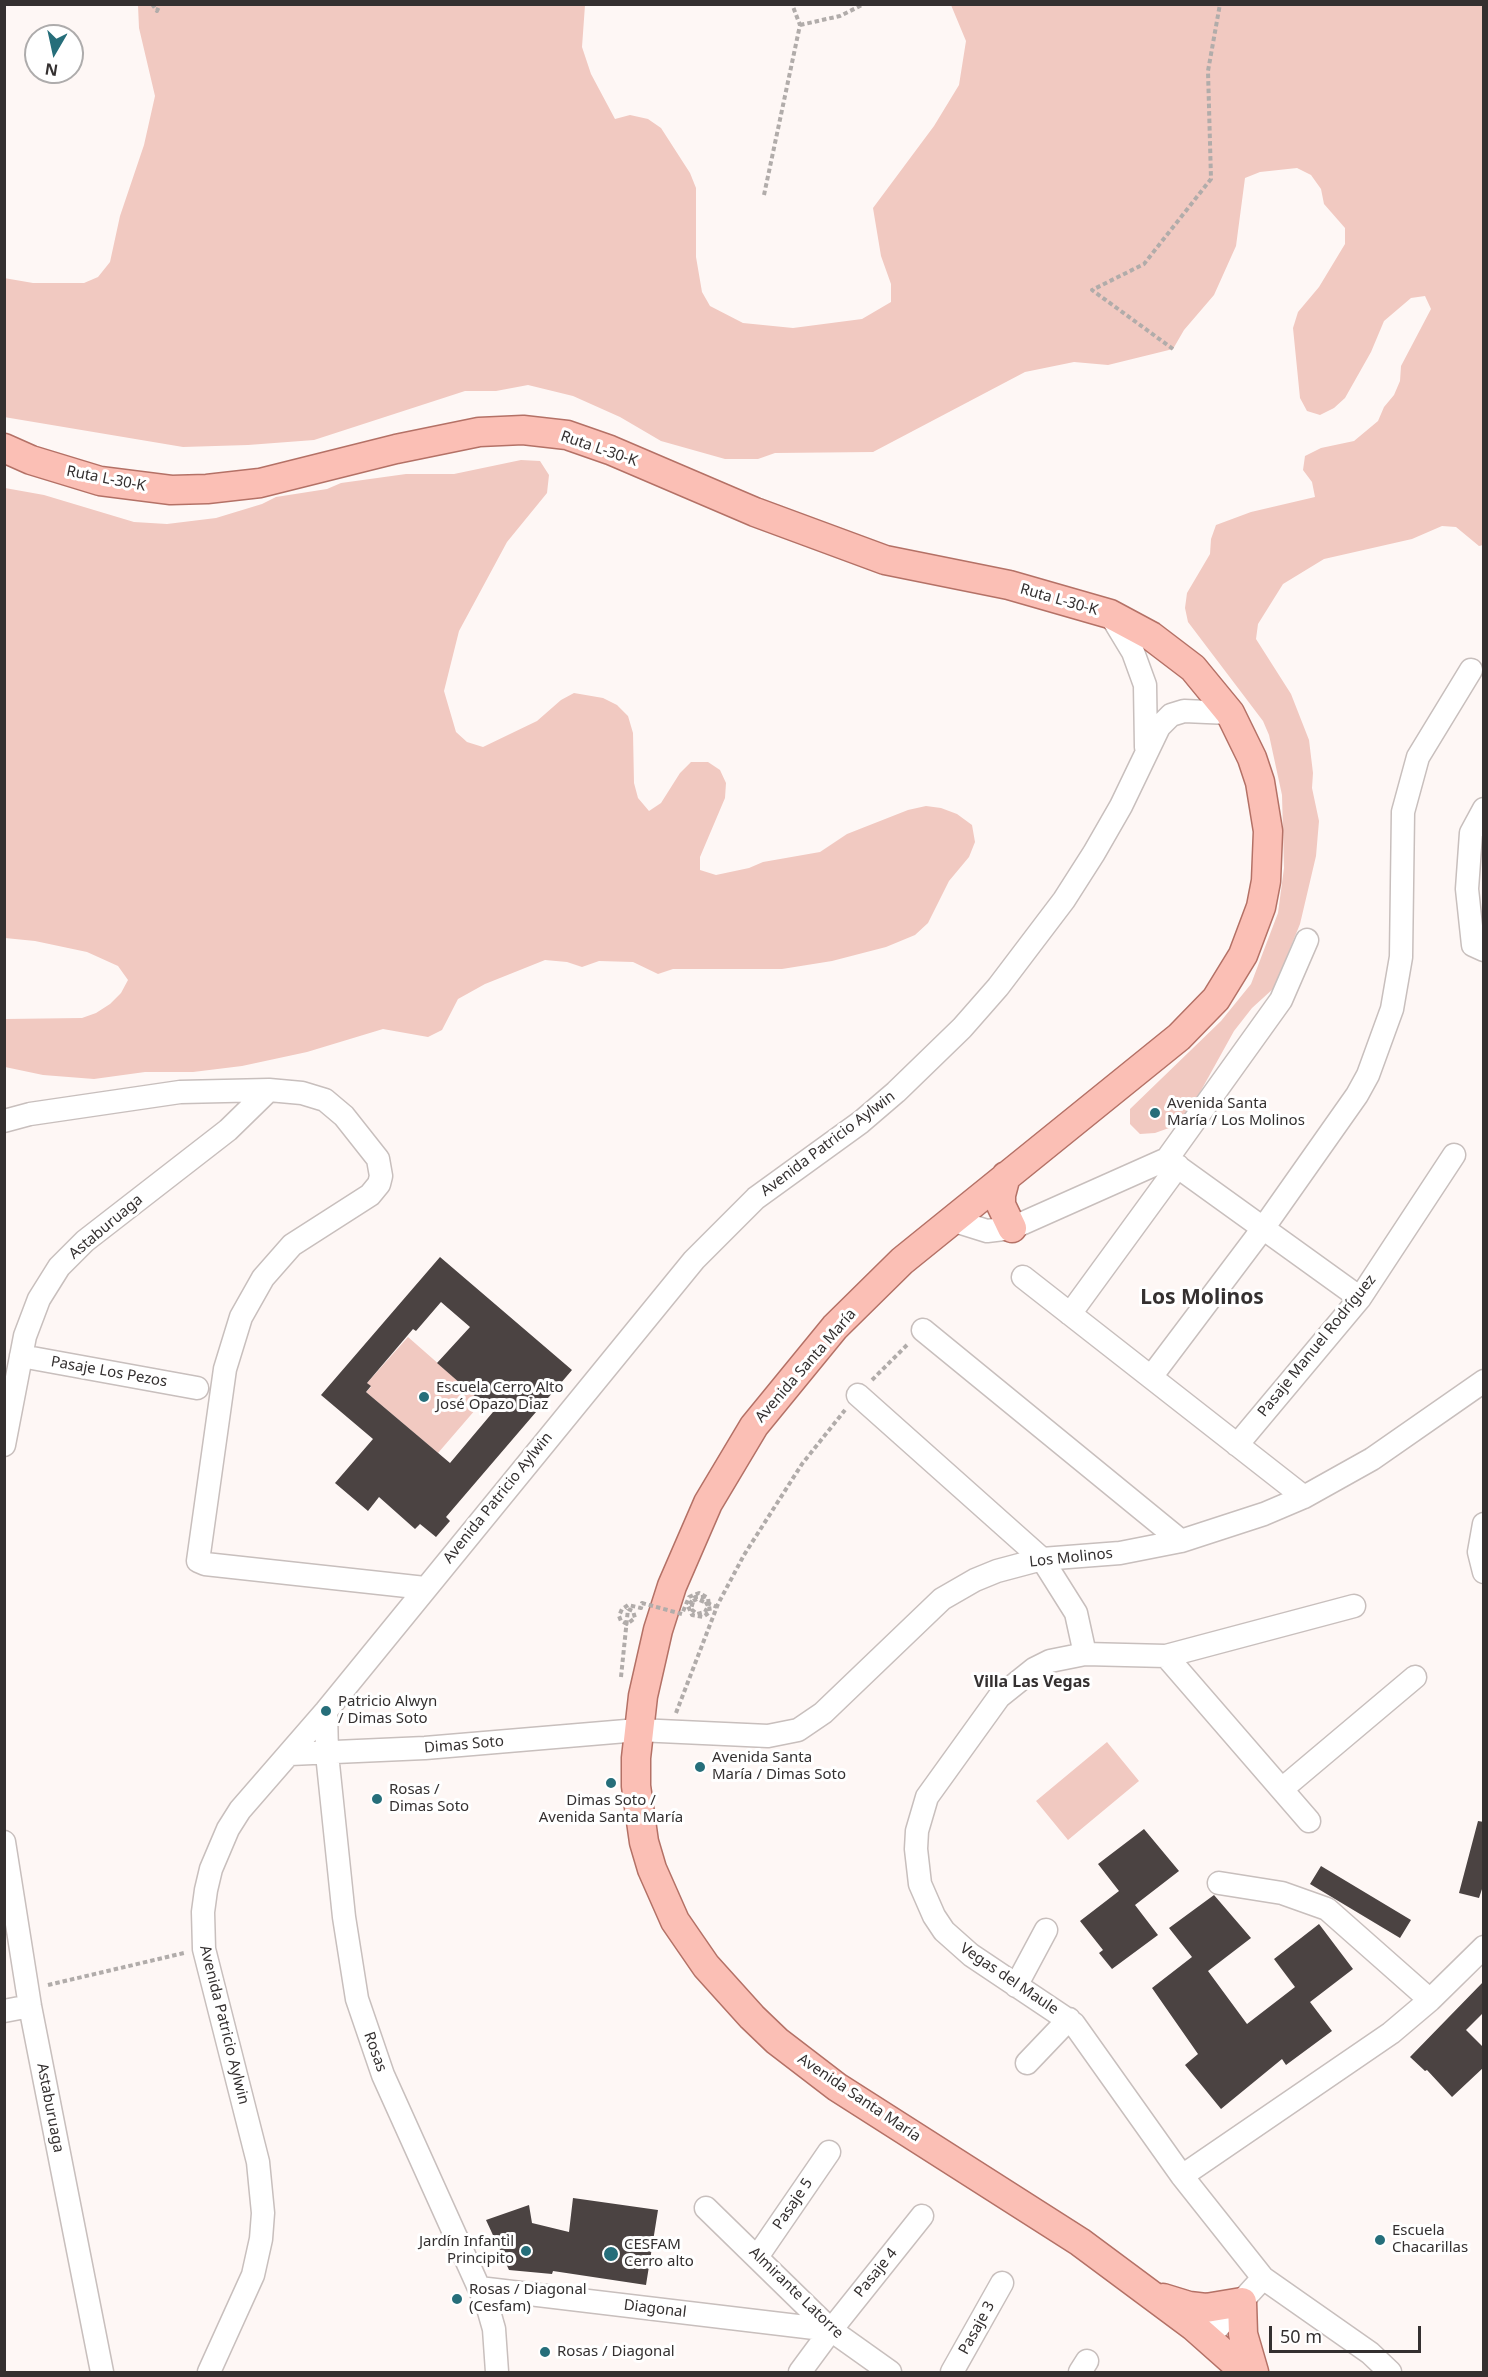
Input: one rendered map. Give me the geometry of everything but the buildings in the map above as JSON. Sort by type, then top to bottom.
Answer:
[{"type":"main road","name":"Ruta L-30-K","points":[[4,448],[31,460],[100,481],[171,490],[207,489],[260,483],[396,449],[479,432],[545,431],[600,446],[754,512],[885,560],[1009,585],[1110,614]]},
{"type":"main road","name":"Avenida Santa María","points":[[1110,614],[1151,636],[1193,668],[1230,713],[1255,766],[1265,806],[1268,831],[1266,881],[1261,906],[1244,955],[1216,999],[1198,1019],[1006,1176],[955,1221],[902,1262],[835,1328],[782,1389],[730,1464],[698,1524],[672,1586],[650,1663],[638,1730],[636,1758],[638,1805],[652,1869],[680,1928],[728,1993],[777,2041],[837,2087],[1013,2198],[1142,2288],[1208,2338],[1245,2373]]},
{"type":"main road","points":[[1006,1176],[1000,1196],[1001,1206],[1012,1228]]},
{"type":"main road","points":[[1142,2288],[1173,2302],[1189,2306],[1224,2306],[1242,2302],[1243,2334],[1254,2373]]},
{"type":"street","name":"Avenida Patricio Aylwin","points":[[1110,614],[1133,652],[1145,685],[1148,714],[1146,757]]},
{"type":"street","points":[[1151,1377],[1264,1227],[1357,1095],[1381,1045],[1392,1009],[1401,957],[1403,812],[1418,757],[1470,670]]},
{"type":"street","name":"Avenida Patricio Aylwin","points":[[209,2373],[252,2276],[259,2248],[263,2213],[258,2162],[204,1949],[203,1912],[206,1890],[219,1848],[240,1810],[326,1711],[694,1260],[756,1198],[861,1122],[896,1092],[954,1036],[998,987],[1064,900],[1094,853],[1146,757],[1159,727],[1171,715],[1184,711],[1230,713]]},
{"type":"street","points":[[1484,809],[1471,833],[1467,889],[1473,945],[1484,950]]},
{"type":"street","points":[[1070,1314],[1281,1000],[1306,940]]},
{"type":"street","points":[[4,1121],[30,1114],[180,1092],[269,1090],[302,1093],[325,1100],[344,1116],[373,1152],[381,1167],[381,1176],[370,1195],[292,1245],[263,1278],[241,1317],[225,1369],[198,1561],[205,1564],[425,1588]]},
{"type":"street","name":"Astaburuaga","points":[[4,1445],[10,1384],[21,1356],[31,1317],[39,1299],[59,1267],[72,1254],[228,1130],[269,1090]]},
{"type":"street","name":"Pasaje Manuel Rodríguez","points":[[1237,1445],[1359,1298],[1454,1155]]},
{"type":"street","points":[[1172,1162],[1359,1298]]},
{"type":"street","points":[[955,1221],[987,1231],[1012,1228],[1172,1162]]},
{"type":"street","points":[[1023,1276],[1304,1497]]},
{"type":"street","points":[[923,1330],[1181,1541]]},
{"type":"street","name":"Pasaje Los Pezos","points":[[21,1356],[197,1388]]},
{"type":"street","name":"Los Molinos","points":[[638,1730],[768,1736],[798,1730],[824,1713],[942,1599],[997,1571],[1042,1559],[1120,1553],[1181,1541],[1264,1514],[1304,1497],[1372,1459],[1484,1381]]},
{"type":"street","points":[[858,1395],[1042,1559],[1076,1613],[1085,1654]]},
{"type":"street","points":[[1484,1524],[1479,1552],[1484,1572]]},
{"type":"street","name":"Vegas del Maule","points":[[1354,1606],[1166,1656],[1085,1654],[1050,1661],[1034,1669],[1009,1687],[927,1797],[917,1831],[916,1866],[920,1884],[934,1917],[957,1944],[1016,1986],[1069,2019],[1182,2176],[1263,2278],[1370,2353],[1390,2373]]},
{"type":"street","points":[[1166,1656],[1309,1821]]},
{"type":"street","points":[[1282,1789],[1414,1677]]},
{"type":"street","name":"Rosas","points":[[326,1711],[327,1754],[344,1917],[357,1999],[383,2075],[479,2288],[494,2329],[497,2373]]},
{"type":"street","name":"Dimas Soto","points":[[290,1754],[327,1754],[638,1730]]},
{"type":"street","name":"Astaburuaga","points":[[4,1842],[28,1998],[102,2373]]},
{"type":"street","points":[[1219,1883],[1282,1893],[1328,1909],[1430,2000]]},
{"type":"street","points":[[1016,1986],[1046,1930]]},
{"type":"street","points":[[1182,2176],[1391,2033],[1430,2000],[1484,1947]]},
{"type":"street","points":[[4,2011],[28,1998]]},
{"type":"street","points":[[1027,2063],[1069,2019]]},
{"type":"street","name":"Pasaje 5","points":[[758,2257],[829,2152]]},
{"type":"street","name":"Almirante Latorre","points":[[706,2208],[831,2330],[890,2373]]},
{"type":"street","name":"Pasaje 4","points":[[800,2373],[831,2330],[922,2216]]},
{"type":"street","points":[[1208,2338],[1263,2278]]},
{"type":"street","name":"Pasaje 3","points":[[952,2373],[1002,2283]]},
{"type":"street","name":"Diagonal","points":[[479,2288],[831,2330]]},
{"type":"path","points":[[152,4],[157,11],[160,4]]},
{"type":"path","points":[[764,195],[800,25],[792,4]]},
{"type":"path","points":[[800,25],[840,16],[864,4]]},
{"type":"path","points":[[1173,349],[1092,290],[1144,264],[1211,179],[1208,71],[1220,4]]},
{"type":"path","points":[[674,1732],[678,1705],[717,1607],[774,1506],[802,1464],[858,1395],[923,1330]]},
{"type":"path","points":[[628,1609],[633,1611],[635,1618],[627,1624],[619,1619],[619,1616],[622,1609],[628,1605],[641,1608],[642,1603],[682,1614],[689,1597],[699,1593],[708,1598],[710,1612],[704,1617],[692,1615],[688,1606],[695,1597],[703,1598],[708,1606],[705,1612],[697,1614],[691,1609],[693,1602],[697,1599],[717,1607]]},
{"type":"path","points":[[28,1998],[204,1949]]},
{"type":"shaded area","points":[[138,5],[585,5],[582,47],[591,74],[615,119],[630,115],[648,119],[661,128],[690,173],[696,188],[696,257],[702,292],[710,306],[743,323],[793,328],[862,319],[891,302],[891,284],[881,256],[873,208],[934,126],[959,85],[966,41],[951,5],[1483,5],[1483,545],[1479,546],[1456,527],[1442,526],[1412,539],[1324,559],[1283,584],[1258,624],[1256,639],[1291,694],[1309,740],[1313,773],[1312,788],[1319,821],[1316,856],[1300,924],[1274,988],[1252,1008],[1234,1031],[1183,1123],[1155,1133],[1140,1134],[1130,1124],[1130,1109],[1221,1021],[1251,984],[1278,913],[1284,868],[1282,795],[1269,735],[1263,721],[1188,622],[1185,608],[1187,593],[1210,554],[1211,539],[1216,525],[1251,512],[1315,497],[1312,482],[1303,470],[1305,456],[1321,448],[1354,441],[1378,421],[1384,407],[1394,395],[1400,381],[1401,366],[1431,309],[1425,296],[1411,298],[1384,321],[1371,352],[1345,398],[1334,408],[1320,415],[1307,411],[1300,398],[1293,328],[1298,312],[1319,287],[1345,244],[1345,228],[1324,204],[1321,189],[1311,175],[1297,168],[1260,172],[1245,178],[1236,246],[1214,295],[1184,330],[1173,349],[1108,365],[1074,362],[1025,372],[873,452],[775,453],[758,459],[725,459],[661,441],[620,417],[573,396],[528,385],[496,391],[465,391],[314,440],[248,445],[183,447],[4,417],[4,278],[33,283],[84,283],[98,277],[110,262],[120,216],[144,145],[155,96],[139,28]]},
{"type":"shaded area","points":[[521,460],[540,461],[549,475],[547,493],[507,542],[459,631],[444,691],[456,732],[467,742],[483,747],[537,721],[561,700],[574,693],[603,698],[617,705],[628,716],[633,733],[634,783],[638,798],[649,811],[661,803],[680,773],[691,762],[708,762],[720,770],[726,783],[725,798],[700,857],[700,870],[716,875],[749,868],[763,862],[820,852],[847,834],[908,810],[926,806],[941,808],[957,814],[972,825],[975,842],[969,857],[949,881],[928,923],[915,935],[886,947],[832,961],[782,969],[673,969],[658,974],[633,962],[599,961],[582,967],[567,962],[545,960],[485,984],[458,999],[442,1030],[428,1037],[383,1029],[307,1052],[242,1066],[193,1072],[145,1072],[94,1079],[43,1075],[5,1067],[5,1019],[82,1018],[110,1004],[121,993],[128,980],[118,966],[87,952],[35,941],[5,938],[5,488],[44,495],[134,522],[167,524],[216,518],[262,504],[276,497],[327,489],[341,483],[406,474],[454,474]]},
{"type":"shaded area","name":"Escuela Cerro Alto José Opazo Diaz","points":[[408,1337],[482,1402],[438,1453],[366,1392],[371,1387],[367,1383]]},
{"type":"shaded area","points":[[1107,1742],[1139,1781],[1068,1840],[1036,1801]]},
{"type":"place","name":"Avenida Santa María / Los Molinos","points":[[1155,1113]]},
{"type":"place","name":"Escuela Cerro Alto José Opazo Diaz","points":[[424,1397]]},
{"type":"place","name":"Patricio Alwyn / Dimas Soto","points":[[326,1711]]},
{"type":"place","name":"Avenida Santa María / Dimas Soto","points":[[700,1767]]},
{"type":"place","name":"Dimas Soto / Avenida Santa María","points":[[611,1783]]},
{"type":"place","name":"Rosas / Dimas Soto","points":[[377,1799]]},
{"type":"place","name":"Escuela Chacarillas","points":[[1380,2240]]},
{"type":"place","name":"Jardín Infantil Principito","points":[[526,2251]]},
{"type":"place","name":"CESFAM Cerro alto","points":[[611,2254]]},
{"type":"place","name":"Rosas / Diagonal (Cesfam)","points":[[457,2299]]},
{"type":"place","name":"Rosas / Diagonal","points":[[545,2352]]},
{"type":"district","name":"Los Molinos","points":[[1202,1298]]},
{"type":"district","name":"Villa Las Vegas","points":[[1032,1682]]}]
